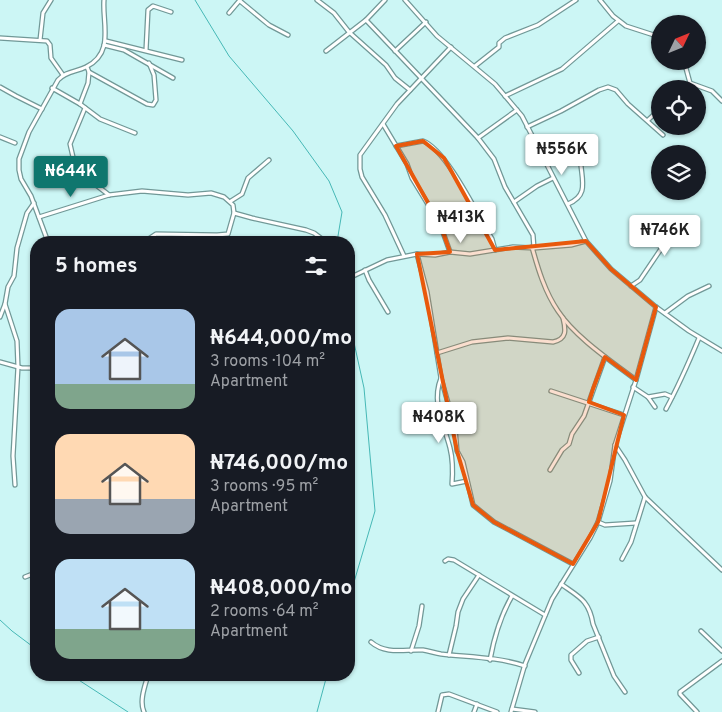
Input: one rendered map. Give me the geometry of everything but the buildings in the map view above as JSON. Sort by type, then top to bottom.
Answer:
[{"type":"street","points":[[40,40],[43,13],[50,0]]},
{"type":"street","points":[[46,236],[34,203],[21,179],[19,170],[20,159],[29,132],[52,88],[63,75],[87,67],[95,61],[104,45],[106,41],[104,0]]},
{"type":"street","points":[[229,13],[240,0],[269,25],[288,35]]},
{"type":"street","points":[[318,0],[334,13],[349,32],[386,65],[395,78],[410,90]]},
{"type":"street","points":[[326,51],[366,20],[385,0]]},
{"type":"street","points":[[405,0],[437,36],[475,66],[517,110],[586,241],[611,269],[656,307],[699,338],[722,351]]},
{"type":"street","points":[[475,66],[499,47],[499,43],[505,38],[538,24],[576,0]]},
{"type":"street","points":[[600,0],[618,21],[626,26],[651,34]]},
{"type":"street","points":[[146,50],[148,10],[153,6],[171,12]]},
{"type":"street","points":[[366,20],[478,138],[494,159],[505,187],[532,235],[533,248],[542,282],[563,318],[605,357],[636,380]]},
{"type":"street","points":[[505,96],[562,69],[618,21]]},
{"type":"street","points":[[395,51],[426,22]]},
{"type":"street","points":[[0,38],[47,41],[50,44],[51,58],[63,75]]},
{"type":"street","points":[[106,41],[182,60]]},
{"type":"street","points":[[104,45],[124,50],[173,78]]},
{"type":"street","points":[[404,256],[389,223],[367,186],[360,169],[360,154],[397,104],[451,47]]},
{"type":"street","points":[[89,72],[147,104],[153,105],[156,100],[154,75],[149,63]]},
{"type":"street","points":[[80,104],[88,83],[89,72],[87,67]]},
{"type":"street","points":[[0,87],[42,109]]},
{"type":"street","points":[[527,126],[561,111],[598,90],[608,87],[616,90],[628,104],[651,123]]},
{"type":"street","points":[[52,88],[80,104],[100,119],[134,133]]},
{"type":"street","points":[[706,89],[712,91],[722,101]]},
{"type":"street","points":[[85,108],[70,144],[73,157],[78,168],[87,178],[109,195]]},
{"type":"street","points":[[478,138],[517,110]]},
{"type":"street","points":[[648,120],[651,117]]},
{"type":"street","points":[[383,124],[412,178],[440,224],[450,252]]},
{"type":"street","points":[[0,137],[15,143]]},
{"type":"street","points":[[396,146],[423,141],[427,142],[444,158],[492,239],[495,250]]},
{"type":"street","points":[[231,201],[242,194],[248,178],[269,160]]},
{"type":"street","points":[[568,204],[577,200],[581,195],[583,183],[581,166]]},
{"type":"street","points":[[514,202],[537,186],[553,178]]},
{"type":"street","points":[[39,217],[109,195],[142,192],[188,195],[211,193],[224,196],[231,201],[234,213],[228,234],[156,234],[153,236]]},
{"type":"street","points":[[0,317],[8,287],[14,276],[17,248],[27,213],[34,203]]},
{"type":"street","points":[[234,213],[306,230],[318,236]]},
{"type":"street","points":[[631,286],[640,280],[661,247],[696,221]]},
{"type":"street","points":[[355,275],[387,260],[416,254],[435,255],[450,252],[470,254],[513,247],[533,248],[571,245],[586,241]]},
{"type":"street","points":[[416,254],[427,292],[441,378],[455,428],[457,450],[463,462],[473,505],[491,520],[572,564]]},
{"type":"street","points":[[365,270],[388,312]]},
{"type":"street","points":[[665,313],[688,296],[709,286]]},
{"type":"street","points":[[5,304],[17,341],[18,367],[13,456],[15,485]]},
{"type":"street","points":[[535,712],[512,711],[525,666],[552,599],[598,522],[610,481],[614,445],[636,380],[656,307]]},
{"type":"street","points":[[438,353],[472,342],[508,338],[559,341],[564,337],[565,333],[563,318]]},
{"type":"street","points":[[666,409],[699,338]]},
{"type":"street","points":[[550,470],[562,450],[569,444],[572,434],[584,416],[605,357]]},
{"type":"street","points":[[0,362],[18,367],[30,368]]},
{"type":"street","points":[[441,378],[438,385],[437,405],[452,461],[452,484],[467,481]]},
{"type":"street","points":[[633,387],[648,397],[655,406]]},
{"type":"street","points":[[551,391],[624,415]]},
{"type":"street","points":[[648,397],[665,394],[672,398]]},
{"type":"street","points":[[614,445],[625,460],[645,497],[722,570]]},
{"type":"street","points":[[622,559],[631,542],[645,497]]},
{"type":"street","points":[[598,522],[605,525],[637,523]]},
{"type":"street","points":[[445,560],[454,560],[545,615]]},
{"type":"street","points":[[26,577],[30,575]]},
{"type":"street","points":[[450,655],[458,612],[463,599],[479,575]]},
{"type":"street","points":[[561,584],[584,600],[614,676],[625,692]]},
{"type":"street","points":[[490,660],[492,646],[512,596]]},
{"type":"street","points":[[411,651],[419,626],[422,606]]},
{"type":"street","points":[[702,631],[722,650]]},
{"type":"street","points":[[579,673],[571,660],[571,655],[587,641],[600,637]]},
{"type":"street","points":[[371,642],[378,647],[398,651],[423,650],[450,655],[476,656],[490,660],[513,662],[525,666]]},
{"type":"street","points":[[697,712],[680,692],[722,661]]},
{"type":"street","points":[[144,712],[142,710],[142,701],[147,681]]},
{"type":"street","points":[[438,712],[442,695],[449,694],[497,712]]},
{"type":"street","points":[[474,712],[477,704]]},
{"type":"highlighted area","points":[[423,141],[444,158],[495,250],[586,241],[611,269],[656,307],[636,380],[605,357],[593,389],[589,402],[624,415],[598,522],[573,564],[494,522],[473,505],[457,451],[417,254],[450,252],[440,224],[396,146]]},
{"type":"waterway","points":[[195,0],[229,56],[293,131],[329,181],[342,212],[338,236]]},
{"type":"waterway","points":[[355,347],[364,388],[375,511],[355,579]]},
{"type":"waterway","points":[[0,620],[30,644]]},
{"type":"waterway","points":[[80,681],[128,712]]},
{"type":"waterway","points":[[317,712],[325,681]]}]
